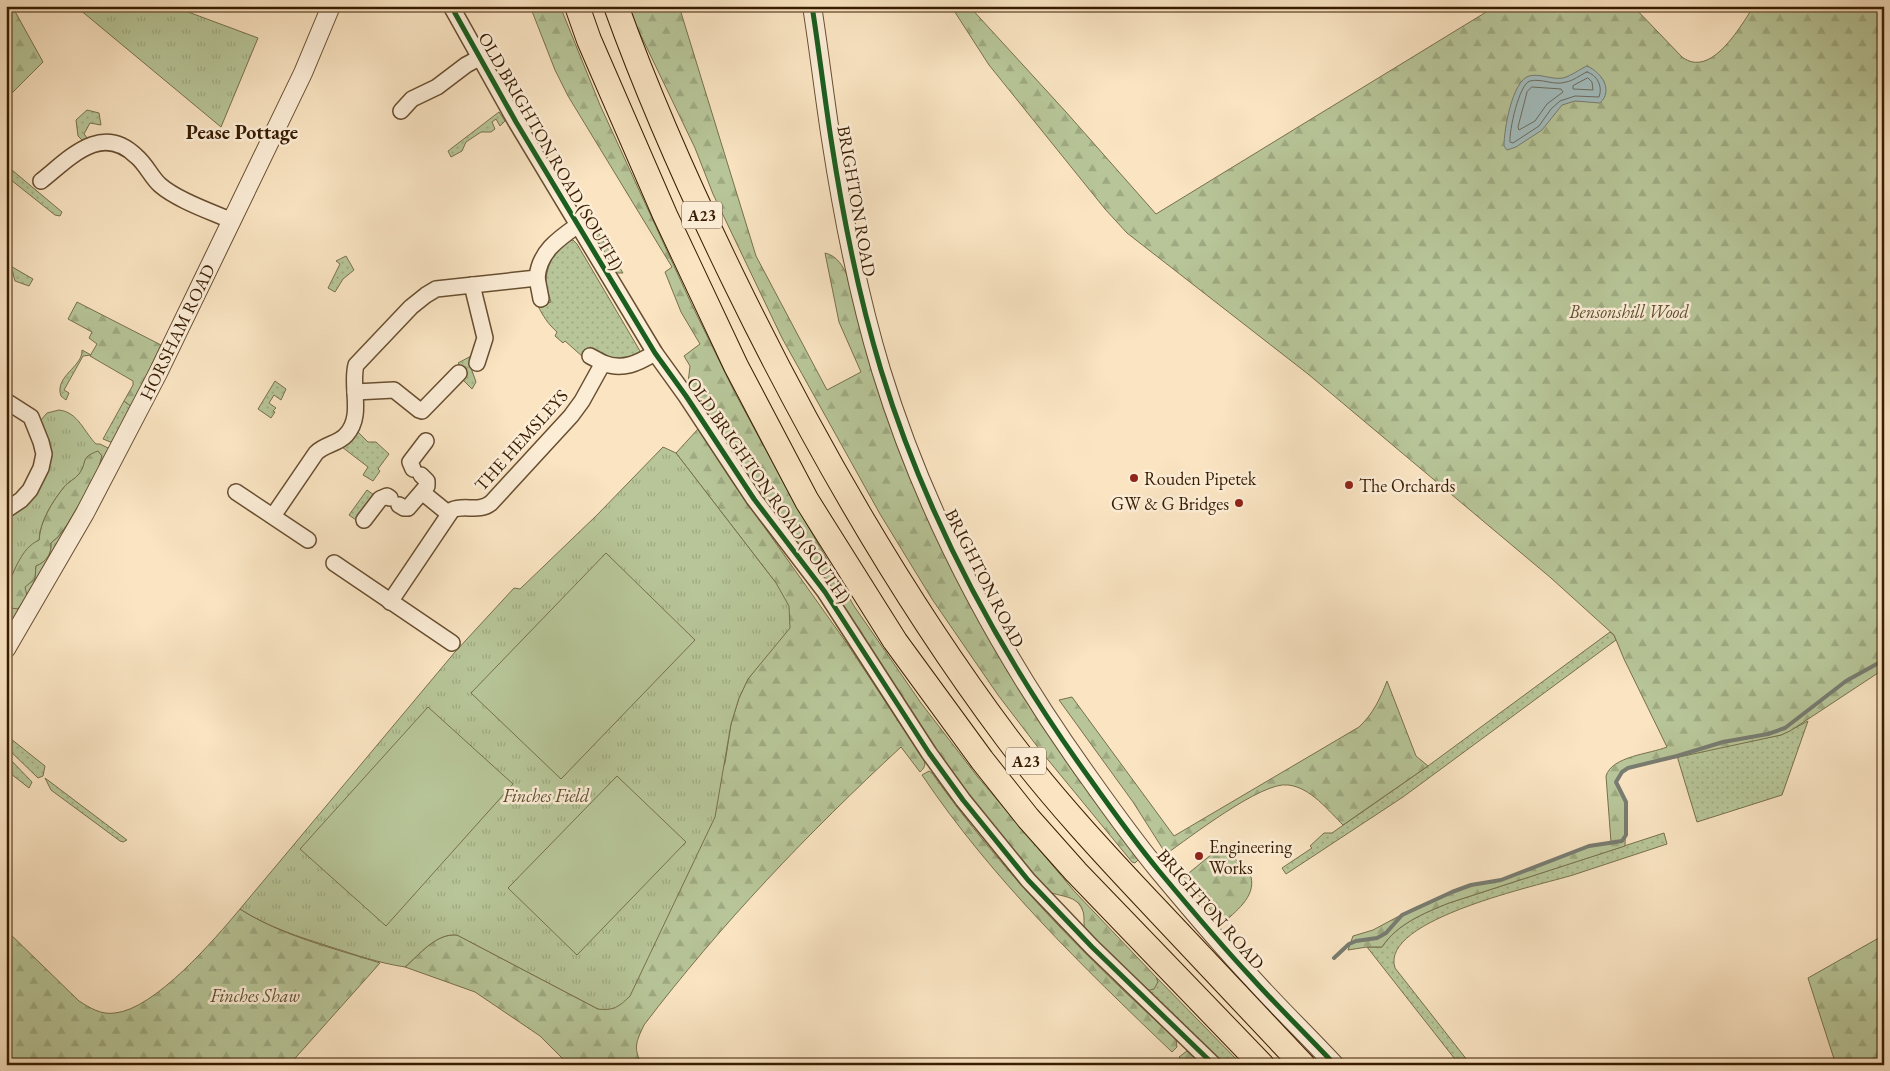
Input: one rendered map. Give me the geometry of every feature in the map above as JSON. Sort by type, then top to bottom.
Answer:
[{"type":"highway","name":"A23","points":[[577,6],[589,40],[661,206],[736,366],[807,500],[895,641],[982,760],[1028,818],[1076,872],[1262,1065]]},
{"type":"highway","name":"A23","points":[[616,6],[698,207],[767,349],[840,484],[924,622],[1008,739],[1059,802],[1101,850],[1303,1065]]},
{"type":"street","name":"HORSHAM ROAD","points":[[6,649],[119,449],[303,73],[331,6]]},
{"type":"street","name":"OLD BRIGHTON ROAD (SOUTH)","points":[[451,6],[578,225],[655,353],[754,499],[825,592],[929,753],[963,800],[1028,880],[1106,961],[1214,1065]]},
{"type":"street","name":"BRIGHTON ROAD","points":[[812,6],[831,139],[847,231],[871,335],[890,396],[915,465],[964,574],[1014,666],[1076,760],[1120,822],[1159,871],[1246,972],[1335,1065]]},
{"type":"street","points":[[401,111],[408,94],[437,87],[466,65],[480,58]]},
{"type":"street","points":[[40,181],[91,144],[111,143],[125,148],[136,156],[155,180],[170,192],[232,221]]},
{"type":"street","points":[[541,299],[537,278],[539,266],[546,251],[557,240],[578,225]]},
{"type":"street","points":[[273,516],[316,453],[323,447],[341,440],[349,432],[354,420],[355,371],[358,362],[416,303],[436,289],[537,278]]},
{"type":"street","points":[[472,285],[485,338],[477,363]]},
{"type":"street","name":"THE HEMSLEYS","points":[[449,514],[454,509],[481,509],[491,503],[577,409],[597,360],[616,366],[629,366],[655,353]]},
{"type":"street","points":[[355,392],[390,390],[398,392],[422,411],[459,374]]},
{"type":"street","points":[[6,401],[24,411],[33,420],[44,454],[41,468],[34,484],[21,500],[6,510]]},
{"type":"street","points":[[390,602],[449,514],[420,484],[410,462],[426,441]]},
{"type":"street","points":[[364,520],[380,499],[387,496],[404,508],[408,508],[420,484]]},
{"type":"street","points":[[236,492],[308,540]]},
{"type":"street","points":[[334,563],[452,643]]},
{"type":"green space","points":[[6,6],[12,6],[43,62],[6,99]]},
{"type":"green space","points":[[81,6],[172,6],[258,38],[221,127],[79,9]]},
{"type":"green space","points":[[530,6],[560,6],[600,105],[691,303],[734,391],[790,495],[854,606],[921,703],[977,776],[1075,892],[1156,977],[1158,982],[1154,989],[1146,991],[1086,933],[1083,912],[1079,904],[1075,900],[1044,889],[968,799],[759,497],[696,402],[688,383],[690,366],[684,356],[700,344],[681,312],[665,272],[672,267],[568,96],[555,70]]},
{"type":"green space","points":[[629,6],[679,6],[756,256],[827,390],[861,372],[839,322],[825,253],[837,259],[844,269],[919,490],[1138,856],[1138,860],[1135,863],[1132,862],[1040,750],[998,695],[932,599],[880,514],[782,338],[713,194],[695,148],[634,21]]},
{"type":"green space","name":"Bensonshill Wood","points":[[951,6],[969,6],[1156,214],[1496,6],[1633,6],[1682,57],[1693,62],[1704,61],[1724,48],[1754,6],[1884,6],[1884,669],[1781,735],[1628,768],[1622,772],[1616,782],[1626,802],[1625,846],[1449,903],[1412,920],[1395,932],[1382,947],[1348,950],[1353,936],[1373,930],[1414,908],[1452,892],[1471,885],[1501,880],[1589,846],[1611,842],[1606,776],[1610,769],[1623,760],[1667,747],[1614,635],[1551,578],[1308,374],[1127,233],[1105,209],[989,65]]},
{"type":"green space","points":[[87,110],[99,113],[101,125],[90,123],[84,134],[89,140],[85,143],[78,136],[76,120]]},
{"type":"green space","points":[[499,112],[505,121],[500,126],[496,119],[492,122],[495,129],[491,132],[481,132],[466,142],[462,151],[451,157],[448,151]]},
{"type":"green space","points":[[6,165],[62,212],[60,216],[55,215],[6,176]]},
{"type":"green space","points":[[593,224],[623,273],[614,271],[588,229]]},
{"type":"green space","points":[[573,240],[640,351],[633,361],[611,359],[590,347],[583,357],[565,341],[563,343],[555,336],[557,332],[546,320],[538,306],[551,302],[547,290],[546,276],[553,256],[567,242]]},
{"type":"green space","points":[[346,256],[354,270],[343,279],[335,292],[328,288],[340,264],[336,261]]},
{"type":"green space","points":[[7,264],[33,279],[29,286],[15,281],[12,270],[6,271]]},
{"type":"green space","points":[[77,302],[161,345],[132,407],[124,401],[133,385],[133,381],[90,356],[97,344],[89,338],[92,332],[68,319]]},
{"type":"green space","points":[[82,350],[91,355],[83,356],[64,390],[69,393],[66,400],[61,396],[61,383],[78,362]]},
{"type":"green space","points":[[473,355],[470,365],[476,382],[472,389],[462,379],[468,373],[458,363]]},
{"type":"green space","points":[[275,381],[286,389],[281,400],[274,395],[269,403],[276,408],[271,418],[258,409]]},
{"type":"green space","points":[[124,401],[132,407],[113,443],[103,439]]},
{"type":"green space","points":[[59,410],[76,418],[96,444],[112,450],[6,638],[11,608],[18,609],[27,596],[25,587],[35,579],[36,566],[48,557],[51,543],[67,525],[97,474],[102,456],[98,451],[88,456],[79,474],[66,485],[51,505],[44,519],[39,540],[23,554],[6,585],[6,516],[37,488],[41,420],[47,413]]},
{"type":"green space","points":[[698,429],[731,480],[848,645],[924,760],[925,765],[920,772],[901,747],[866,779],[766,880],[704,951],[644,1025],[637,1045],[637,1054],[642,1065],[569,1065],[540,1036],[475,992],[405,967],[435,941],[449,935],[457,935],[598,1009],[725,763],[731,724],[739,698],[748,679],[767,654],[776,583],[676,453]]},
{"type":"green space","points":[[355,432],[358,432],[368,442],[376,442],[389,454],[378,469],[380,471],[373,481],[363,475],[368,467],[342,447]]},
{"type":"green space","name":"Finches Field","points":[[663,447],[676,453],[776,583],[789,606],[790,628],[748,679],[739,698],[731,724],[715,817],[630,996],[616,1007],[598,1009],[457,935],[449,935],[435,941],[405,967],[368,958],[296,935],[262,921],[240,909],[455,652],[514,588],[520,589],[597,515]]},
{"type":"green space","points":[[98,450],[102,456],[97,474],[67,525],[51,543],[48,557],[36,566],[35,579],[27,591],[27,596],[18,609],[11,609],[9,625],[6,628],[6,585],[19,558],[30,544],[39,540],[44,519],[51,505],[66,485],[82,469],[88,455]]},
{"type":"green space","points":[[367,490],[374,495],[356,520],[349,515]]},
{"type":"green space","points":[[606,553],[695,640],[561,779],[471,693]]},
{"type":"green space","points":[[1610,632],[1616,640],[1403,797],[1286,874],[1282,868],[1312,848],[1310,846],[1324,833],[1332,833],[1428,766]]},
{"type":"green space","points":[[1387,681],[1416,756],[1428,766],[1343,825],[1318,800],[1304,790],[1288,785],[1276,786],[1261,792],[1226,812],[1166,854],[1133,802],[1059,700],[1072,697],[1174,836],[1359,727],[1376,706]]},
{"type":"green space","points":[[428,707],[513,784],[386,926],[300,849]]},
{"type":"green space","points":[[1808,721],[1782,795],[1697,822],[1677,756],[1781,735]]},
{"type":"green space","points":[[6,735],[45,766],[43,776],[38,778],[6,747]]},
{"type":"green space","points":[[6,755],[32,782],[29,788],[6,770]]},
{"type":"green space","points":[[929,771],[987,845],[1046,913],[1176,1039],[1177,1047],[1172,1052],[1072,954],[1008,886],[949,813],[922,775]]},
{"type":"green space","points":[[617,776],[686,842],[577,955],[508,888]]},
{"type":"green space","points":[[45,778],[127,840],[120,841],[51,790]]},
{"type":"green space","points":[[1664,833],[1667,844],[1573,875],[1498,896],[1436,920],[1412,934],[1397,950],[1395,968],[1471,1065],[1456,1065],[1458,1063],[1367,947],[1382,947],[1395,932],[1412,920],[1449,903]]},
{"type":"green space","points":[[1223,845],[1251,877],[1252,884],[1243,904],[1222,924],[1184,877]]},
{"type":"green space","name":"Finches Shaw","points":[[240,909],[290,934],[380,963],[289,1065],[6,1065],[6,930],[79,1001],[100,1012],[115,1013],[131,1009],[166,986],[200,954]]},
{"type":"green space","points":[[1884,935],[1884,1055],[1873,1065],[1836,1065],[1808,978]]},
{"type":"green space","points":[[1156,977],[1242,1065],[1222,1065],[1146,991],[1158,982]]},
{"type":"green space","points":[[1187,1051],[1203,1065],[1186,1065],[1179,1057]]},
{"type":"water","points":[[1587,66],[1597,72],[1606,87],[1606,93],[1600,103],[1575,101],[1562,105],[1542,130],[1516,147],[1507,150],[1504,146],[1507,118],[1514,96],[1523,80],[1533,75],[1563,78]]},
{"type":"waterway","points":[[1334,958],[1349,944],[1377,938],[1386,933],[1402,915],[1452,892],[1471,885],[1501,880],[1589,846],[1622,841],[1626,835],[1626,802],[1616,782],[1622,772],[1628,768],[1723,742],[1768,734],[1785,728],[1846,681],[1884,660]]},
{"type":"cycle path","points":[[451,6],[516,122],[655,353],[686,396],[754,499],[825,592],[929,753],[963,800],[1028,880],[1092,947],[1214,1065]]},
{"type":"cycle path","points":[[812,6],[828,122],[858,284],[881,370],[899,425],[943,531],[996,633],[1057,732],[1098,791],[1159,871],[1227,951],[1335,1065]]},
{"type":"place","name":"Rouden Pipetek","points":[[1134,478]]},
{"type":"place","name":"The Orchards","points":[[1349,485]]},
{"type":"place","name":"GW & G Bridges","points":[[1239,503]]},
{"type":"place","name":"Engineering Works","points":[[1199,856]]},
{"type":"district","name":"Pease Pottage","points":[[242,132]]}]
